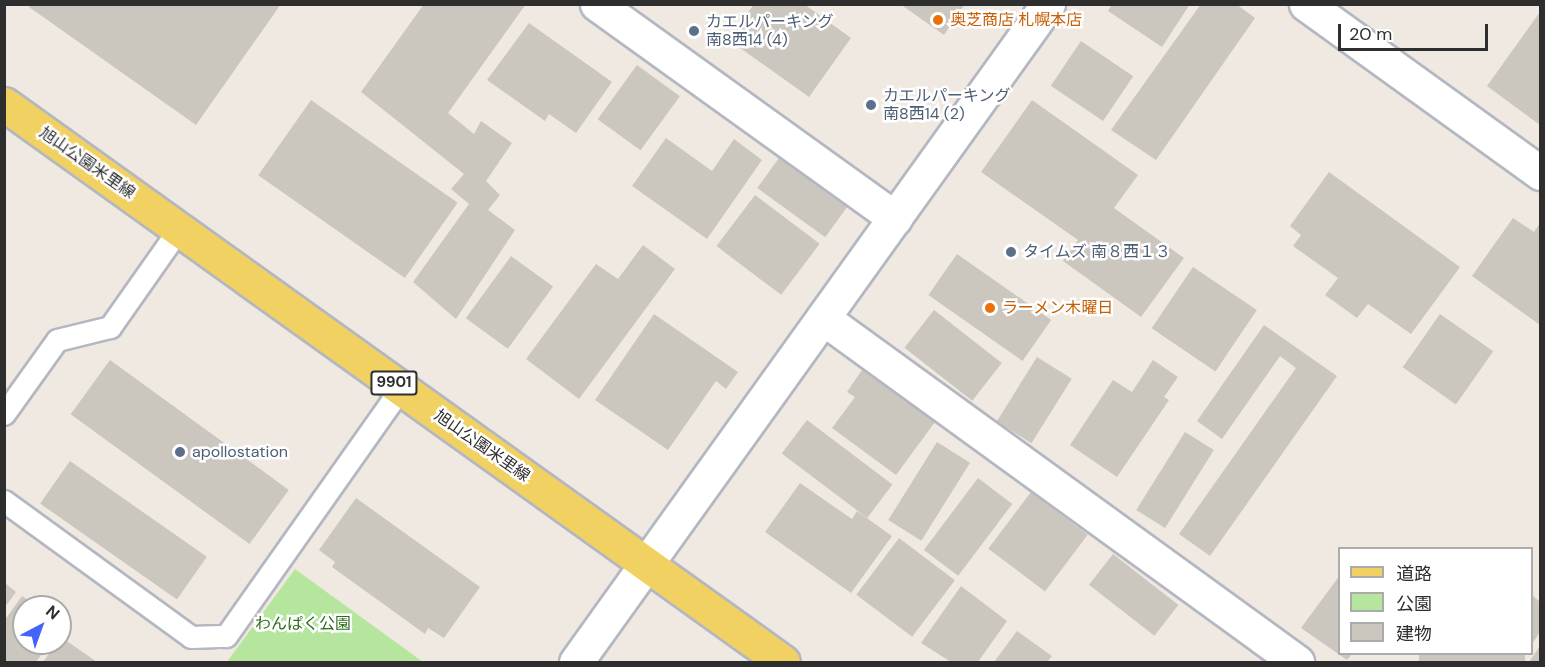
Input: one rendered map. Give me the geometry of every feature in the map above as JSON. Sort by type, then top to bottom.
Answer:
[{"type":"main road","name":"旭山公園米里線","points":[[4,104],[783,663]]},
{"type":"street","points":[[597,4],[895,218]]},
{"type":"street","points":[[576,663],[1048,4]]},
{"type":"street","points":[[1306,4],[1540,173]]},
{"type":"street","points":[[823,318],[1297,663]]},
{"type":"lane","points":[[4,414],[57,340],[110,327],[179,229]]},
{"type":"lane","points":[[4,501],[191,637],[226,636],[401,388]]},
{"type":"green space","name":"わんぱく公園","points":[[295,569],[423,662],[227,662]]},
{"type":"building","points":[[31,4],[281,4],[196,125],[29,7]]},
{"type":"building","points":[[424,4],[526,4],[448,113],[474,134],[481,121],[512,143],[486,181],[500,195],[488,210],[515,230],[456,319],[413,282],[469,204],[451,189],[464,174],[361,92]]},
{"type":"building","points":[[754,4],[804,4],[851,38],[809,97],[729,40]]},
{"type":"building","name":"奥芝商店 札幌本店","points":[[900,4],[965,4],[944,35]]},
{"type":"building","points":[[1112,4],[1190,4],[1162,47],[1108,11]]},
{"type":"building","points":[[1201,4],[1236,4],[1255,18],[1156,160],[1111,130]]},
{"type":"building","points":[[1540,12],[1540,125],[1487,86]]},
{"type":"building","points":[[529,23],[612,82],[576,133],[549,114],[545,121],[487,80]]},
{"type":"building","points":[[1081,41],[1133,76],[1103,121],[1051,86]]},
{"type":"building","points":[[637,65],[680,96],[640,150],[598,119]]},
{"type":"building","points":[[311,100],[458,203],[405,278],[258,175]]},
{"type":"building","points":[[1032,100],[1138,175],[1114,208],[1184,258],[1141,317],[1063,261],[1078,240],[981,172]]},
{"type":"building","points":[[666,138],[712,171],[734,139],[762,160],[707,239],[632,186]]},
{"type":"building","points":[[779,158],[847,207],[825,237],[757,188]]},
{"type":"building","points":[[1329,172],[1460,267],[1411,334],[1368,304],[1357,318],[1325,295],[1338,278],[1293,246],[1301,235],[1290,226]]},
{"type":"building","points":[[755,195],[820,244],[781,295],[716,246]]},
{"type":"building","points":[[1513,218],[1534,232],[1540,223],[1540,325],[1472,276]]},
{"type":"building","points":[[643,245],[675,269],[579,399],[526,359],[596,264],[618,279]]},
{"type":"building","name":"ラーメン木曜日","points":[[957,254],[1051,320],[1023,361],[928,295]]},
{"type":"building","points":[[511,256],[553,287],[508,349],[466,318]]},
{"type":"building","points":[[1193,267],[1257,310],[1215,371],[1152,328]]},
{"type":"building","points":[[934,310],[1002,363],[972,401],[904,348]]},
{"type":"building","points":[[654,314],[738,372],[726,389],[716,381],[668,450],[595,400]]},
{"type":"building","points":[[1440,314],[1493,351],[1456,405],[1403,367]]},
{"type":"building","points":[[1264,325],[1337,376],[1210,556],[1179,534],[1296,368],[1280,356],[1222,439],[1197,421]]},
{"type":"building","points":[[1037,357],[1072,379],[1031,443],[997,421]]},
{"type":"building","points":[[110,360],[289,490],[249,544],[71,414]]},
{"type":"building","points":[[1153,360],[1178,377],[1164,397],[1169,400],[1117,477],[1070,445],[1113,380],[1132,392]]},
{"type":"building","points":[[862,370],[935,422],[896,475],[832,428],[855,397],[847,392]]},
{"type":"building","points":[[807,420],[892,484],[867,518],[782,454]]},
{"type":"building","points":[[1185,432],[1214,450],[1165,528],[1136,510]]},
{"type":"building","points":[[937,442],[970,463],[921,541],[888,520]]},
{"type":"building","points":[[70,461],[207,557],[177,599],[40,504]]},
{"type":"building","points":[[978,478],[1012,504],[958,576],[924,550]]},
{"type":"building","points":[[800,483],[852,519],[857,511],[892,536],[851,593],[765,532]]},
{"type":"building","points":[[1031,492],[1088,535],[1045,591],[988,549]]},
{"type":"building","points":[[356,498],[480,587],[444,638],[428,628],[425,634],[332,567],[335,562],[319,550]]},
{"type":"building","points":[[899,538],[955,580],[912,637],[856,595]]},
{"type":"building","points":[[1113,554],[1178,605],[1154,636],[1089,585]]},
{"type":"building","points":[[1338,578],[1338,654],[1301,628]]},
{"type":"building","points":[[5,583],[16,592],[5,607]]},
{"type":"building","points":[[961,586],[1007,621],[978,662],[951,662],[921,643]]},
{"type":"building","points":[[1533,596],[1540,602],[1540,632],[1533,642]]},
{"type":"building","points":[[12,610],[12,655],[41,655],[36,662],[4,662],[4,621]]},
{"type":"building","points":[[1017,631],[1052,656],[1047,662],[994,662]]},
{"type":"building","points":[[72,645],[97,662],[43,662],[48,655],[72,655]]},
{"type":"building","points":[[1540,646],[1540,662],[1529,662]]},
{"type":"building","points":[[1340,655],[1351,655],[1347,660]]},
{"type":"building","points":[[1419,655],[1525,655],[1525,662],[1419,662]]},
{"type":"place","name":"奥芝商店 札幌本店","points":[[938,20]]},
{"type":"place","name":"カエルパーキング 南8西14 (4)","points":[[694,31]]},
{"type":"place","name":"カエルパーキング 南8西14 (2)","points":[[871,105]]},
{"type":"place","name":"タイムズ 南８西１３","points":[[1011,252]]},
{"type":"place","name":"ラーメン木曜日","points":[[990,308]]},
{"type":"place","name":"apollostation","points":[[180,452]]}]
